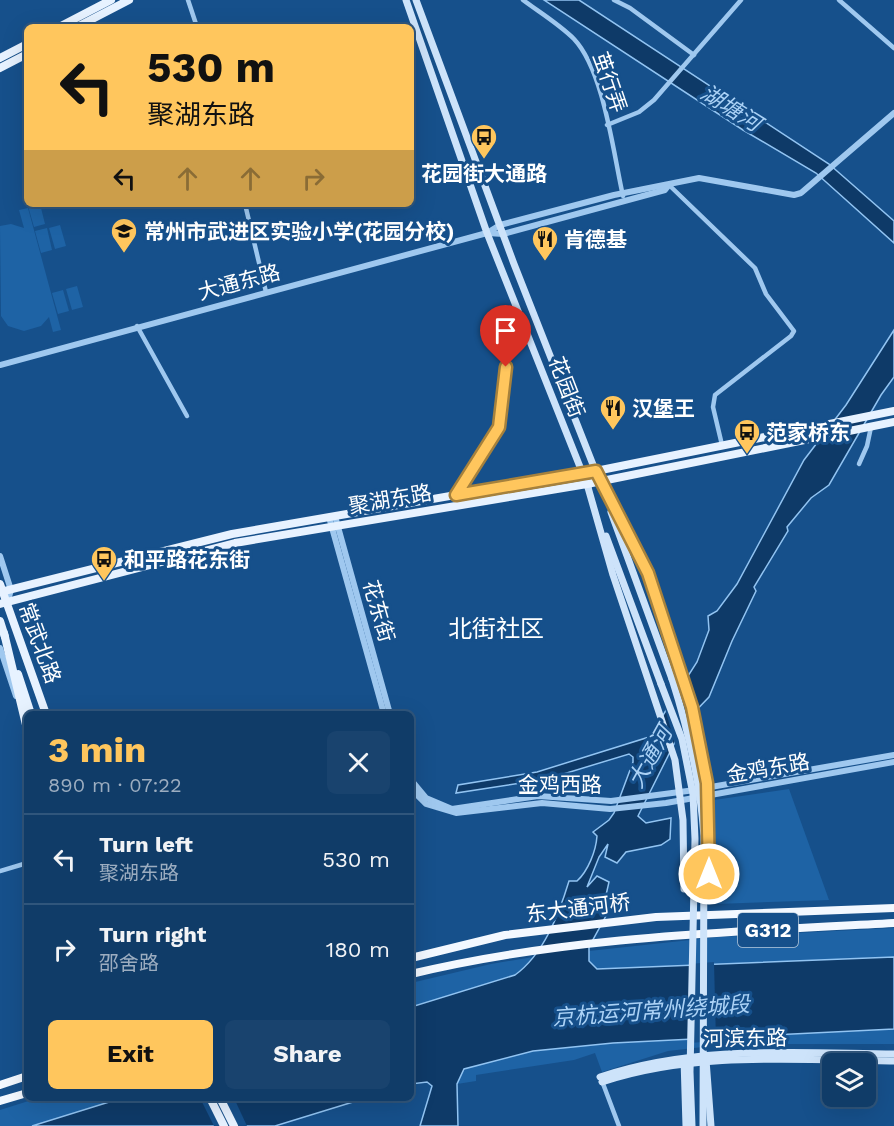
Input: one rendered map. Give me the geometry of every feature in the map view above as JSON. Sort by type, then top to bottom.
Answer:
[{"type":"highway","name":"东大通河桥","points":[[414,957],[505,935],[656,917],[894,908]]},
{"type":"highway","name":"东大通河桥","points":[[414,973],[494,956],[642,938],[894,923]]},
{"type":"highway","points":[[0,1085],[24,1077]]},
{"type":"highway","points":[[0,1101],[24,1094]]},
{"type":"main road","points":[[65,24],[111,0]]},
{"type":"main road","points":[[83,24],[129,0]]},
{"type":"main road","name":"花园街","points":[[406,0],[488,233],[587,484],[682,739],[693,794],[695,839],[690,1072],[692,1126]]},
{"type":"main road","name":"花园街","points":[[416,0],[503,234],[600,481],[690,733],[701,792],[704,836],[703,1126]]},
{"type":"main road","points":[[0,58],[24,46]]},
{"type":"main road","points":[[0,68],[24,56]]},
{"type":"main road","name":"聚湖东路","points":[[3,590],[232,534],[596,471],[894,411]]},
{"type":"main road","name":"聚湖东路","points":[[3,604],[235,543],[587,484],[894,422]]},
{"type":"main road","points":[[587,484],[613,575],[675,760],[681,796],[684,890],[708,889],[707,791],[694,716],[648,573],[600,481]]},
{"type":"main road","name":"常武北路","points":[[3,590],[3,604],[35,680],[45,711]]},
{"type":"main road","name":"常武北路","points":[[0,621],[30,711]]},
{"type":"main road","points":[[4,633],[24,717]]},
{"type":"main road","points":[[35,680],[50,711]]},
{"type":"main road","name":"河滨东路","points":[[601,1079],[632,1066],[706,1058],[894,1054]]},
{"type":"main road","points":[[706,1058],[711,1126]]},
{"type":"main road","name":"河滨东路","points":[[706,1058],[894,1061]]},
{"type":"main road","points":[[684,1060],[686,1126]]},
{"type":"main road","points":[[212,1101],[224,1126]]},
{"type":"main road","points":[[222,1101],[234,1126]]},
{"type":"street","points":[[188,0],[196,24]]},
{"type":"street","name":"茧行弄","points":[[523,0],[575,40],[590,63],[624,198]]},
{"type":"street","points":[[614,0],[630,8],[694,55]]},
{"type":"street","points":[[607,125],[639,111],[654,100],[741,0]]},
{"type":"street","points":[[838,0],[894,48]]},
{"type":"street","name":"大通东路","points":[[0,365],[137,326],[488,233],[503,234],[699,178],[794,195],[817,180],[894,113]]},
{"type":"street","points":[[669,185],[755,268],[766,294],[794,331],[791,336],[715,395],[713,407],[722,445]]},
{"type":"street","name":"大通东路","points":[[488,233],[500,225],[624,198]]},
{"type":"street","points":[[246,207],[266,292]]},
{"type":"street","points":[[137,326],[187,416]]},
{"type":"street","points":[[456,495],[499,427],[508,344],[513,337],[527,330]]},
{"type":"street","points":[[859,464],[867,446],[868,427]]},
{"type":"street","name":"花东街","points":[[332,517],[389,711]]},
{"type":"street","name":"花东街","points":[[335,527],[383,711]]},
{"type":"street","points":[[0,556],[3,590]]},
{"type":"street","points":[[0,648],[24,718]]},
{"type":"street","name":"金鸡东路","points":[[647,806],[681,796],[894,755]]},
{"type":"street","name":"金鸡东路","points":[[707,791],[894,762]]},
{"type":"street","points":[[414,785],[435,806]]},
{"type":"street","points":[[414,791],[435,806]]},
{"type":"street","name":"金鸡西路","points":[[435,806],[452,809],[538,796],[611,801],[650,797]]},
{"type":"street","name":"金鸡东路","points":[[650,797],[681,796]]},
{"type":"street","name":"金鸡西路","points":[[435,806],[456,813],[534,804],[610,809],[647,806]]},
{"type":"street","points":[[0,871],[24,864]]},
{"type":"street","points":[[601,1079],[619,1126]]},
{"type":"shaded area","points":[[28,207],[41,207],[45,224],[34,227]]},
{"type":"shaded area","points":[[28,208],[61,330],[53,332],[49,317],[41,326],[24,331],[8,326],[1,316],[0,226],[11,224],[24,228],[19,210]]},
{"type":"shaded area","points":[[60,225],[66,246],[55,249],[49,228]]},
{"type":"shaded area","points":[[47,228],[52,250],[41,253],[35,231]]},
{"type":"shaded area","points":[[77,286],[83,307],[72,310],[66,289]]},
{"type":"shaded area","points":[[63,290],[69,311],[58,314],[52,293]]},
{"type":"shaded area","points":[[789,789],[829,900],[716,904],[714,800]]},
{"type":"shaded area","points":[[894,928],[894,957],[607,970],[597,969],[589,961],[589,951],[718,937]]},
{"type":"shaded area","points":[[533,957],[528,965],[515,975],[414,1006],[414,982],[491,964]]},
{"type":"shaded area","points":[[894,1029],[894,1044],[729,1044],[668,1051],[602,1072],[595,1053],[574,1060],[476,1075],[476,1081],[457,1084],[460,1074],[470,1066],[533,1051],[613,1043]]},
{"type":"shaded area","points":[[28,1101],[112,1101],[32,1126],[0,1126],[0,1110]]},
{"type":"water","name":"湖塘河","points":[[544,0],[579,0],[829,164],[894,221],[894,243],[816,173],[743,130]]},
{"type":"water","points":[[894,330],[894,377],[881,395],[829,485],[811,498],[787,527],[788,531],[754,587],[756,591],[709,697],[685,722],[638,816],[646,823],[671,818],[670,839],[661,845],[626,852],[617,863],[605,857],[608,844],[599,857],[587,887],[597,876],[609,882],[606,895],[613,903],[589,947],[589,961],[597,969],[894,957],[894,1029],[613,1043],[533,1051],[464,1069],[457,1084],[458,1126],[420,1126],[432,1086],[427,1082],[414,1084],[414,1006],[515,975],[534,956],[549,932],[569,881],[577,881],[588,866],[597,836],[593,832],[609,820],[614,813],[633,757],[629,754],[547,779],[456,793],[458,785],[537,772],[649,737],[697,662],[709,630],[708,616],[717,611],[737,584],[804,460],[846,405]]},
{"type":"water","points":[[112,1101],[356,1101],[275,1126],[32,1126]]},
{"type":"pier","points":[[683,678],[694,717],[676,748],[664,705]]},
{"type":"pier","points":[[714,962],[716,1041],[689,1043],[689,964]]},
{"type":"pier","points":[[202,1101],[235,1101],[247,1126],[214,1126]]},
{"type":"place","name":"花园街大通路","points":[[484,160]]},
{"type":"place","name":"常州市武进区实验小学(花园分校)","points":[[124,254]]},
{"type":"place","name":"肯德基","points":[[545,262]]},
{"type":"place","name":"汉堡王","points":[[613,431]]},
{"type":"place","name":"范家桥东","points":[[747,455]]},
{"type":"place","name":"和平路花东街","points":[[104,582]]},
{"type":"district","name":"北街社区","points":[[496,629]]},
{"type":"route","points":[[506,367],[499,427],[456,495],[596,471],[648,573],[692,707],[707,783],[709,874]]},
{"type":"water label","name":"大通河","points":[[650,757]]},
{"type":"water label","name":"京杭运河常州绕城段","points":[[651,1011]]}]
